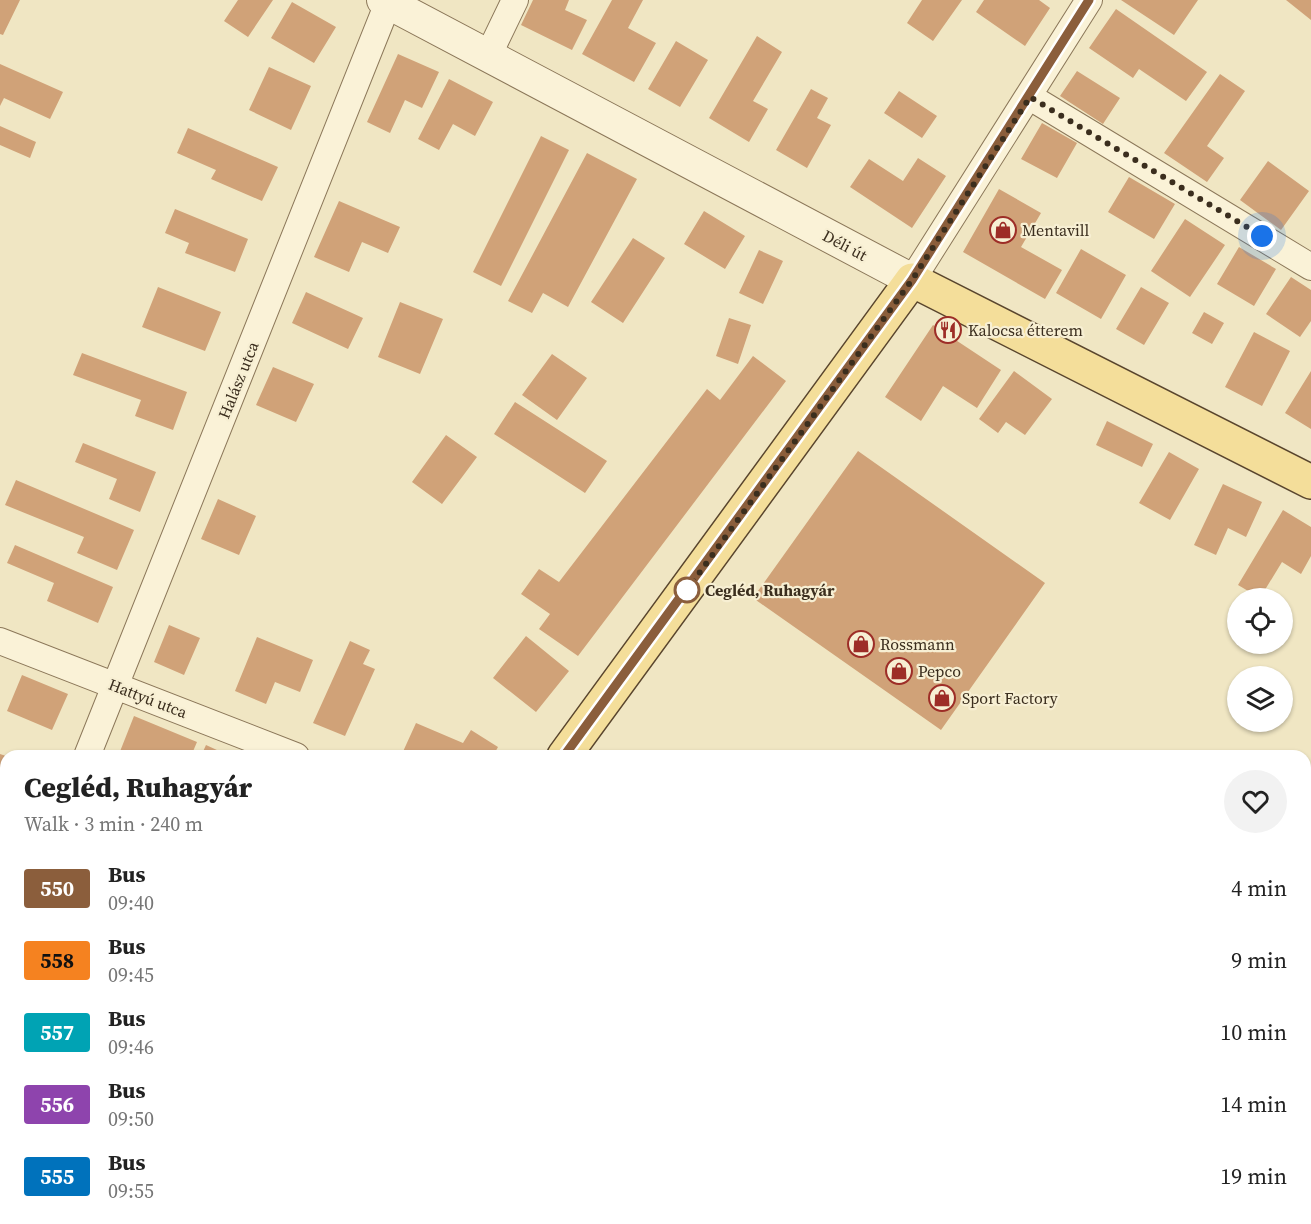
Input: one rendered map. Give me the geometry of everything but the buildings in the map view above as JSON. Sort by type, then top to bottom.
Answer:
[{"type":"main road","name":"Déli út","points":[[912,280],[1311,482]]},
{"type":"main road","points":[[568,750],[912,280]]},
{"type":"street","points":[[489,54],[515,0]]},
{"type":"street","name":"Déli út","points":[[386,1],[912,280]]},
{"type":"street","name":"Halász utca","points":[[90,750],[386,1]]},
{"type":"street","points":[[912,280],[1030,97],[1078,4]]},
{"type":"street","points":[[1030,97],[1311,267]]},
{"type":"street","name":"Hattyú utca","points":[[0,641],[281,750]]},
{"type":"bus line","name":"550","points":[[568,750],[912,280],[1030,97],[1089,0]]},
{"type":"place","name":"Mentavill","points":[[1003,230]]},
{"type":"place","name":"Kalocsa étterem","points":[[948,330]]},
{"type":"place","name":"Cegléd, Ruhagyár","points":[[687,590]]},
{"type":"place","name":"Rossmann","points":[[861,644]]},
{"type":"place","name":"Pepco","points":[[899,671]]},
{"type":"place","name":"Sport Factory","points":[[942,698]]},
{"type":"route","points":[[687,590],[912,280],[1030,97],[1262,236]]}]
